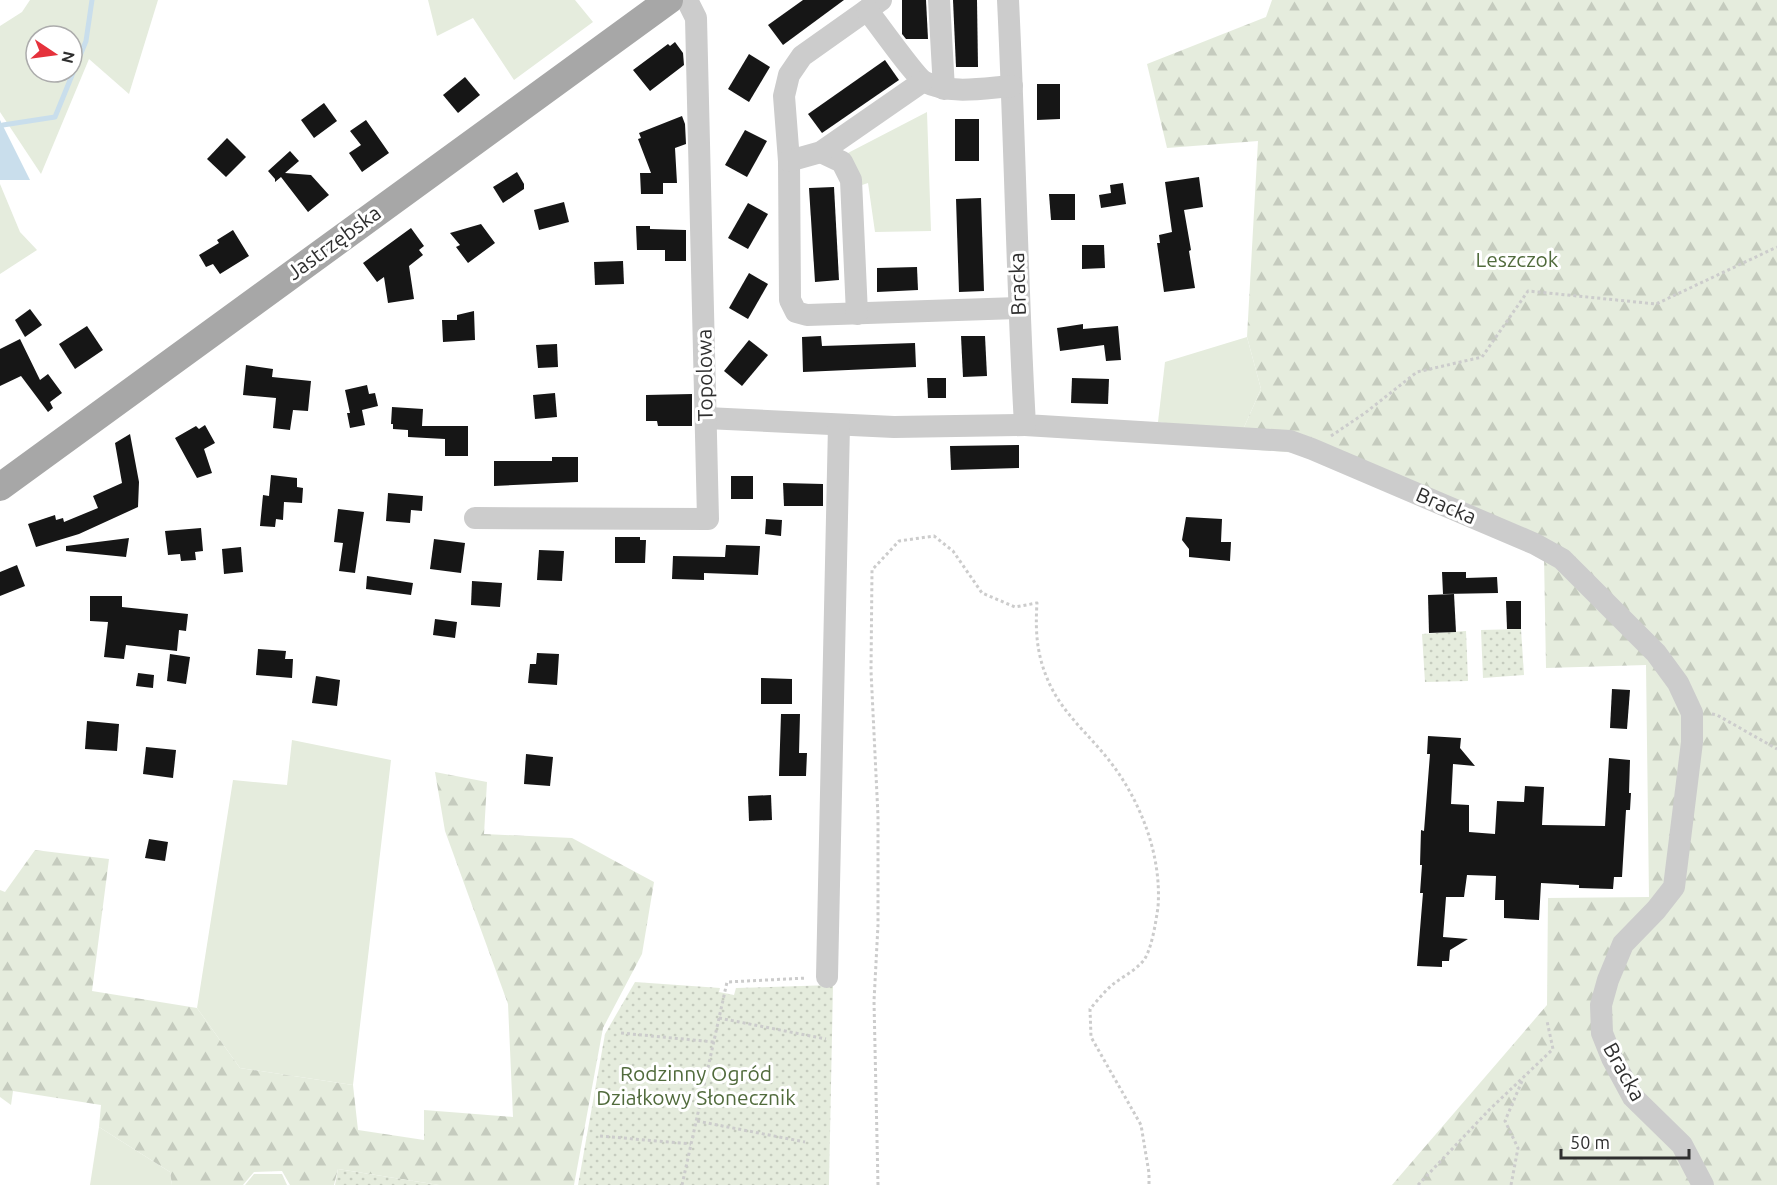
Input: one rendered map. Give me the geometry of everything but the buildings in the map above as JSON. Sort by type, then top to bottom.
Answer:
[{"type":"main road","name":"Jastrzębska","points":[[0,487],[669,0]]},
{"type":"street","name":"Topolowa","points":[[475,518],[708,519],[696,18],[687,0]]},
{"type":"street","points":[[939,0],[944,89]]},
{"type":"street","name":"Bracka","points":[[1008,0],[1018,308],[1025,425],[1290,441],[1312,449],[1535,544],[1562,559],[1656,653],[1678,682],[1692,713],[1692,742],[1674,887],[1656,910],[1623,944],[1608,980],[1601,1005],[1602,1033],[1612,1058],[1633,1097],[1682,1145],[1703,1185]]},
{"type":"street","points":[[1012,86],[966,90],[944,89],[922,82],[874,5],[802,56],[789,75],[784,96],[789,161],[790,300],[796,312],[807,315],[1018,308]]},
{"type":"street","points":[[789,161],[821,152],[922,82]]},
{"type":"street","points":[[821,152],[842,162],[851,180],[857,314]]},
{"type":"street","points":[[706,418],[894,427],[1025,425]]},
{"type":"street","points":[[827,977],[839,425]]},
{"type":"path","points":[[1312,449],[1365,413],[1416,372],[1482,357],[1528,291],[1656,304],[1777,247]]},
{"type":"path","points":[[878,1185],[874,1001],[878,925],[878,816],[871,671],[872,570],[899,541],[934,536],[953,551],[982,593],[1015,607],[1037,603],[1035,634],[1044,671],[1052,689],[1066,711],[1107,758],[1128,787],[1141,814],[1151,847],[1159,890],[1156,924],[1145,958],[1131,972],[1110,986],[1090,1009],[1091,1037],[1141,1125],[1149,1185]]},
{"type":"path","points":[[1692,713],[1717,715],[1777,749]]},
{"type":"path","points":[[682,1185],[727,982],[827,977]]},
{"type":"path","points":[[719,1018],[826,1040]]},
{"type":"path","points":[[1418,1185],[1489,1110],[1553,1049],[1547,1021]]},
{"type":"path","points":[[621,1033],[714,1042]]},
{"type":"path","points":[[1511,1185],[1518,1148],[1505,1121],[1522,1080]]},
{"type":"path","points":[[697,1121],[805,1142]]},
{"type":"path","points":[[600,1136],[692,1144]]},
{"type":"green space","points":[[30,0],[158,0],[129,94],[89,59],[84,71],[84,24],[24,24],[24,84],[79,84],[41,174],[0,112],[0,26],[22,12]]},
{"type":"green space","points":[[428,0],[575,0],[593,22],[514,80],[473,18],[437,36]]},
{"type":"green space","name":"Leszczok","points":[[1272,0],[1777,0],[1777,1185],[1392,1185],[1547,1005],[1548,898],[1649,897],[1646,665],[1546,668],[1544,556],[1312,454],[1245,449],[1241,434],[1261,389],[1247,337],[1258,141],[1167,148],[1147,64],[1266,17]]},
{"type":"green space","points":[[927,112],[931,231],[875,232],[868,183],[862,185],[846,154]]},
{"type":"green space","points":[[0,184],[20,232],[37,250],[0,274]]},
{"type":"green space","points":[[1247,337],[1261,389],[1241,434],[1158,422],[1165,362]]},
{"type":"green space","points":[[1521,629],[1524,675],[1483,678],[1481,630]]},
{"type":"green space","points":[[1466,631],[1468,681],[1425,682],[1422,634]]},
{"type":"green space","points":[[292,740],[391,760],[353,1085],[240,1068],[197,1008],[233,780],[287,785]]},
{"type":"green space","points":[[435,772],[487,782],[484,834],[572,838],[654,882],[642,954],[603,1028],[574,1185],[439,1185],[338,1169],[334,1185],[290,1185],[282,1171],[254,1172],[243,1185],[172,1185],[170,1172],[99,1127],[101,1105],[13,1091],[11,1105],[0,1097],[0,890],[5,892],[35,850],[109,859],[92,991],[197,1008],[240,1068],[353,1085],[358,1130],[424,1140],[424,1110],[513,1117],[508,1004],[445,831]]},
{"type":"green space","name":"Rodzinny Ogród Działkowy Słonecznik","points":[[635,982],[720,988],[719,992],[734,995],[736,988],[833,985],[829,1185],[578,1185],[605,1034]]},
{"type":"green space","points":[[99,1127],[170,1172],[172,1185],[90,1185]]},
{"type":"green space","points":[[338,1169],[439,1185],[335,1185]]},
{"type":"green space","points":[[254,1174],[282,1174],[287,1185],[245,1185]]},
{"type":"water","points":[[0,120],[30,180],[0,180]]},
{"type":"waterway","points":[[3,125],[55,117],[86,41],[92,0]]}]
